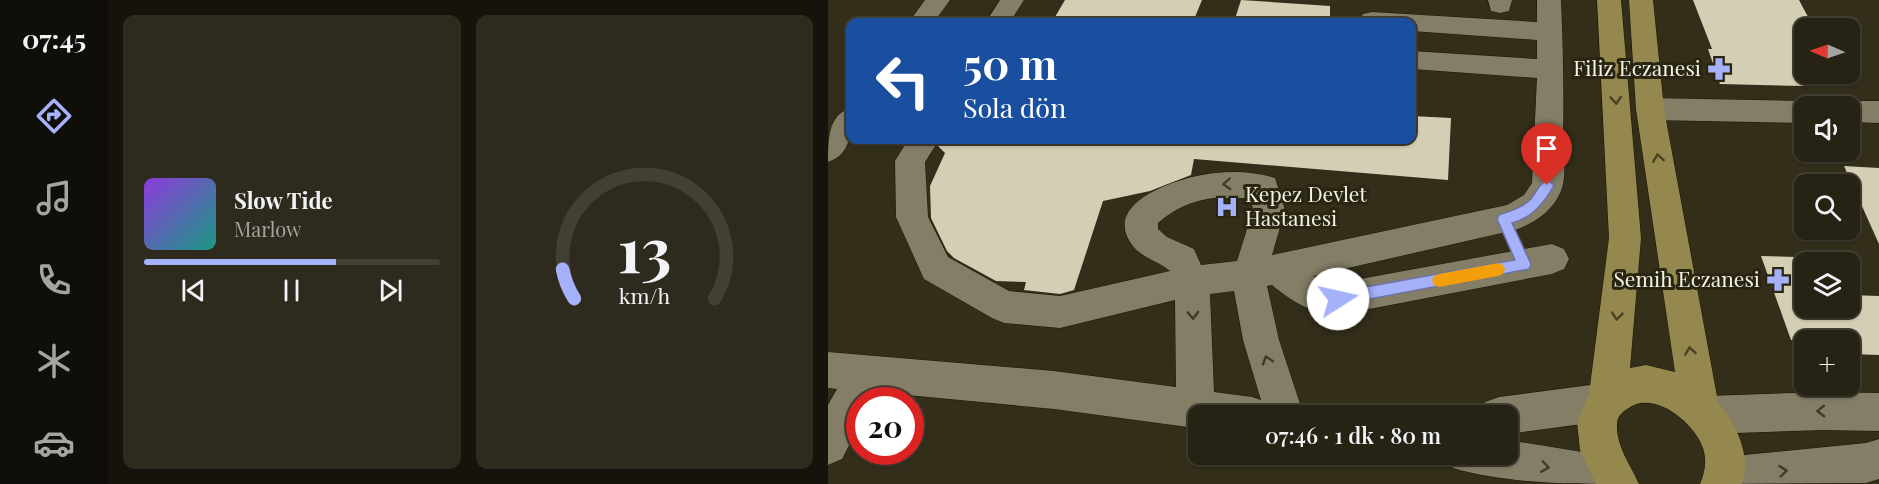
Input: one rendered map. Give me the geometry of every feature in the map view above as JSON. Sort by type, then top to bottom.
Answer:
[{"type":"main road","points":[[1606,400],[1625,238],[1609,0]]},
{"type":"main road","points":[[1641,0],[1650,110],[1703,412],[1722,445],[1725,456],[1723,481]]},
{"type":"main road","points":[[1617,482],[1601,456],[1597,440],[1599,413],[1606,400],[1617,390],[1633,383],[1652,383],[1672,389],[1703,412]]},
{"type":"street","points":[[924,18],[938,0]]},
{"type":"street","points":[[1001,18],[1012,0]]},
{"type":"street","points":[[921,144],[910,161],[912,217],[936,268],[1004,307],[1060,312],[1192,281],[1264,271],[1515,217],[1535,204],[1547,185],[1551,69],[1549,0]]},
{"type":"street","points":[[1416,23],[1550,32]]},
{"type":"street","points":[[1416,60],[1551,69]]},
{"type":"street","points":[[1650,110],[1794,111]]},
{"type":"street","points":[[1860,112],[1879,112]]},
{"type":"street","points":[[828,150],[846,125]]},
{"type":"street","points":[[1195,405],[1192,281],[1182,259],[1155,247],[1142,234],[1142,218],[1154,205],[1180,193],[1206,185],[1238,183],[1264,187],[1269,210],[1264,271],[1250,286],[1261,340],[1282,405]]},
{"type":"street","points":[[1264,271],[1313,295],[1327,299],[1538,262],[1504,219]]},
{"type":"street","points":[[828,370],[1054,390],[1188,409]]},
{"type":"street","points":[[828,445],[865,375]]},
{"type":"street","points":[[1518,413],[1606,400]]},
{"type":"street","points":[[1703,412],[1879,412]]},
{"type":"street","points":[[1723,481],[1866,463],[1879,459]]},
{"type":"street","points":[[1518,464],[1617,482]]},
{"type":"building","points":[[1065,0],[1202,0],[1195,18],[1054,18]]},
{"type":"building","points":[[1241,0],[1330,6],[1330,18],[1235,18]]},
{"type":"building","points":[[1693,0],[1799,0],[1809,18],[1794,18],[1794,84],[1804,84],[1804,86],[1720,84],[1708,49],[1712,49]]},
{"type":"building","points":[[1416,116],[1451,118],[1448,180],[1194,159],[1191,175],[1150,191],[1103,201],[1074,290],[1060,294],[1024,290],[1026,282],[996,281],[954,258],[947,251],[931,218],[930,186],[945,153],[938,146],[939,144],[1416,144]]},
{"type":"building","points":[[1844,166],[1879,168],[1879,244],[1860,202],[1860,174],[1848,174]]},
{"type":"building","points":[[1761,256],[1794,257],[1794,318],[1860,318],[1860,295],[1879,296],[1879,355],[1860,354],[1860,330],[1794,330],[1794,340],[1791,340]]},
{"type":"slow traffic","points":[[1439,280],[1498,269]]},
{"type":"place","name":"Filiz Eczanesi","points":[[1719,69]]},
{"type":"place","name":"Kepez Devlet Hastanesi","points":[[1227,207]]},
{"type":"place","name":"Semih Eczanesi","points":[[1778,280]]},
{"type":"route","points":[[1338,299],[1524,264],[1504,219],[1515,217],[1535,204],[1547,185]]}]
